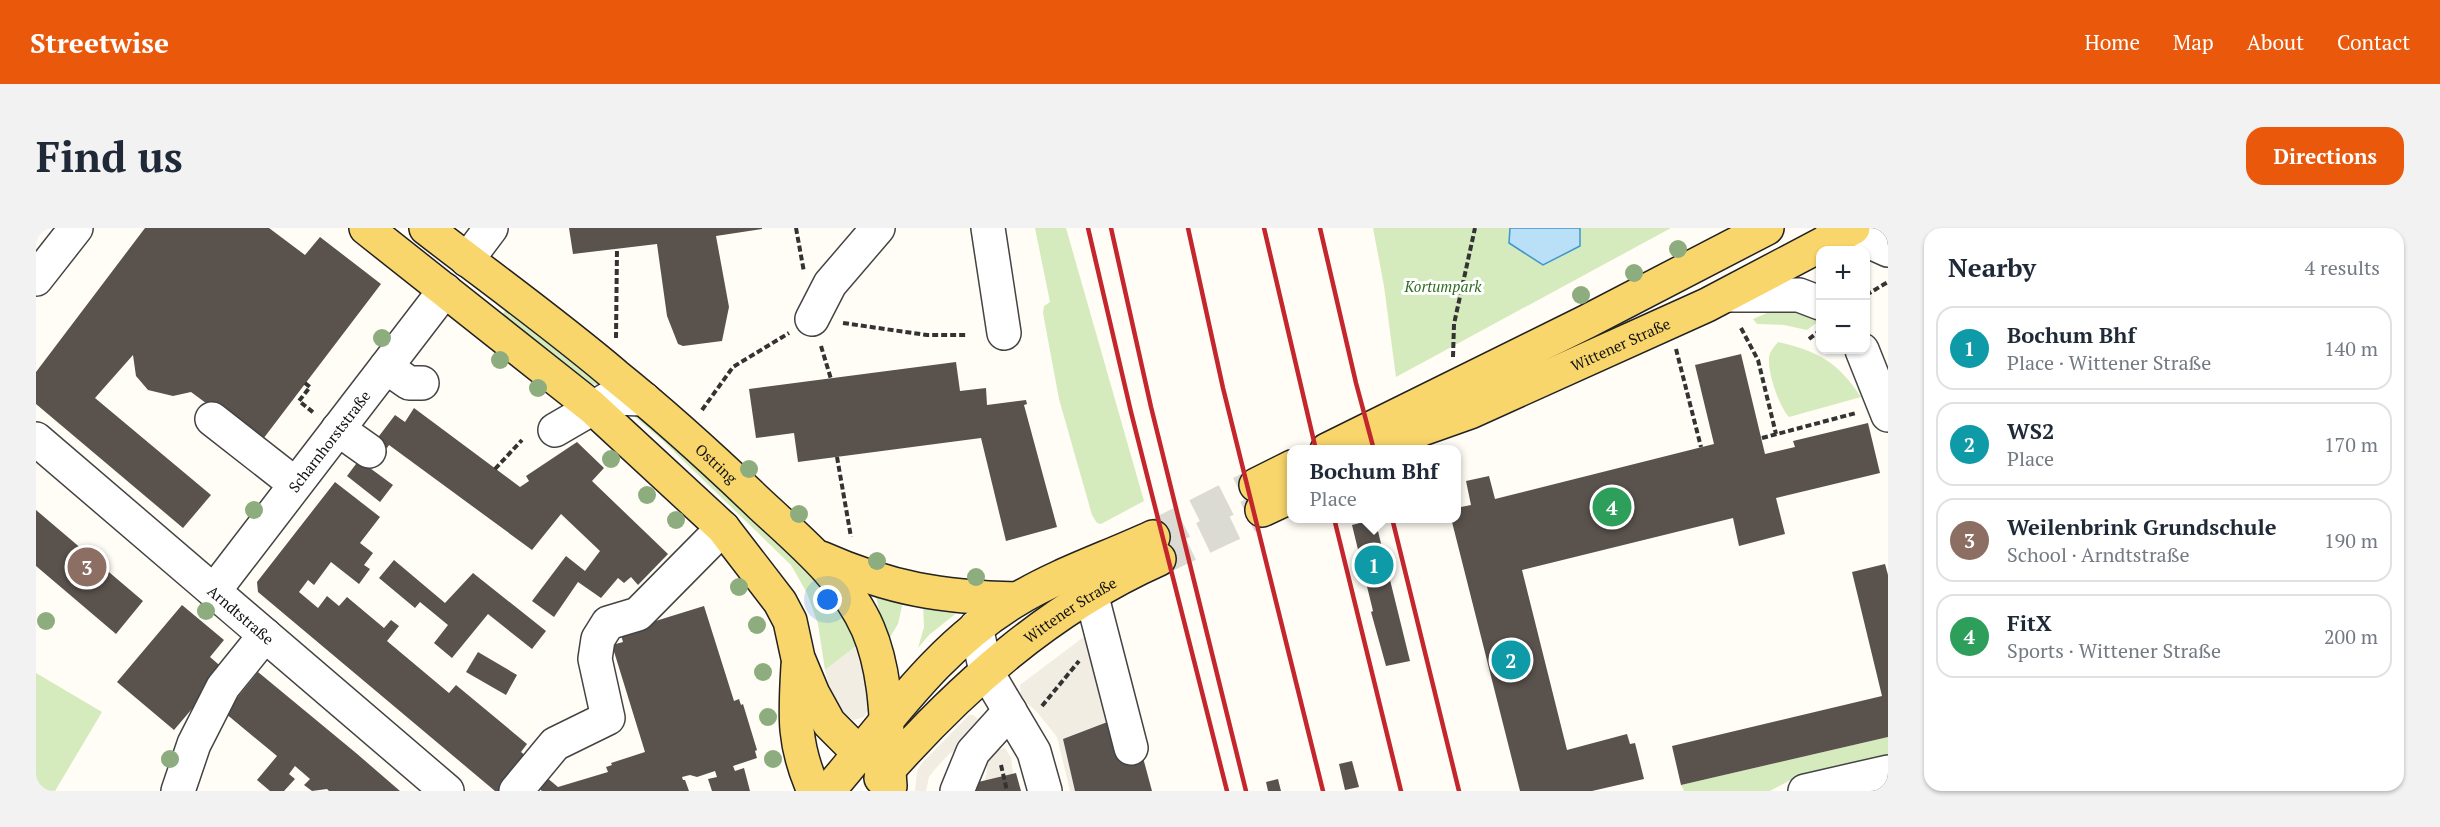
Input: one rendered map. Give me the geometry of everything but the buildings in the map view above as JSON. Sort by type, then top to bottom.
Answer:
[{"type":"main road","points":[[366,228],[592,407],[723,528],[780,602],[790,621],[798,658],[813,694],[829,723],[862,752],[883,784]]},
{"type":"main road","name":"Ostring","points":[[426,228],[644,399],[813,554],[852,600],[868,629],[880,669],[885,722],[883,784]]},
{"type":"main road","points":[[1337,445],[1586,322],[1767,228]]},
{"type":"main road","name":"Wittener Straße","points":[[1392,445],[1422,429],[1470,412],[1728,295],[1844,233]]},
{"type":"main road","points":[[445,290],[467,260]]},
{"type":"main road","points":[[1287,472],[1259,497],[1287,496]]},
{"type":"main road","name":"Wittener Straße","points":[[828,791],[924,675],[976,627],[1017,599],[1156,548],[1051,620],[986,671],[923,731],[883,784]]},
{"type":"main road","points":[[813,554],[858,573],[918,591],[958,597],[1017,599]]},
{"type":"main road","points":[[798,658],[796,736],[798,750],[814,791]]},
{"type":"street","points":[[36,279],[76,228]]},
{"type":"street","points":[[467,260],[491,228]]},
{"type":"street","points":[[813,319],[830,284],[878,228]]},
{"type":"street","points":[[988,228],[1004,333]]},
{"type":"street","points":[[1844,233],[1888,250]]},
{"type":"street","name":"Scharnhorststraße","points":[[213,591],[445,290]]},
{"type":"street","points":[[1728,295],[1799,295],[1816,301]]},
{"type":"street","points":[[1864,354],[1887,410]]},
{"type":"street","points":[[386,367],[409,383],[422,383]]},
{"type":"street","points":[[555,430],[610,398],[644,399]]},
{"type":"street","points":[[212,419],[296,484]]},
{"type":"street","points":[[338,429],[369,452]]},
{"type":"street","name":"Arndtstraße","points":[[36,439],[447,791]]},
{"type":"street","points":[[516,791],[555,744],[608,718],[595,659],[598,639],[608,623],[638,614],[723,528]]},
{"type":"street","points":[[1091,594],[1131,748]]},
{"type":"street","points":[[976,627],[986,671],[1034,752],[1045,791]]},
{"type":"street","points":[[178,791],[194,744],[223,687],[265,635]]},
{"type":"street","points":[[957,791],[973,752],[1010,711]]},
{"type":"street","points":[[1805,791],[1888,772]]},
{"type":"path","points":[[1456,385],[1453,356],[1454,324],[1475,228]]},
{"type":"path","points":[[616,339],[617,249]]},
{"type":"path","points":[[1870,292],[1888,282]]},
{"type":"path","points":[[1741,328],[1758,360],[1776,434]]},
{"type":"path","points":[[927,335],[968,335]]},
{"type":"path","points":[[685,435],[733,367]]},
{"type":"path","points":[[1682,369],[1701,447]]},
{"type":"path","points":[[305,383],[310,387],[299,401],[312,411]]},
{"type":"path","points":[[1762,438],[1887,410]]},
{"type":"path","points":[[495,469],[522,440]]},
{"type":"path","points":[[837,457],[850,537],[859,540]]},
{"type":"path","points":[[1001,765],[1007,791]]},
{"type":"green space","points":[[1035,228],[1066,228],[1144,501],[1101,524],[1097,523],[1092,515],[1059,399],[1043,313],[1044,306],[1050,302]]},
{"type":"green space","name":"Kortumpark","points":[[1373,228],[1671,228],[1396,377],[1384,286]]},
{"type":"green space","points":[[508,307],[610,387],[590,384],[502,315]]},
{"type":"green space","points":[[1787,307],[1816,315],[1816,323],[1807,330],[1784,325],[1757,324],[1753,319]]},
{"type":"green space","points":[[1778,342],[1816,354],[1844,375],[1861,397],[1789,417],[1778,398],[1772,381],[1769,359]]},
{"type":"green space","points":[[631,410],[659,433],[669,438],[778,539],[843,610],[859,644],[825,670],[818,624],[807,593],[791,565],[662,440],[629,412]]},
{"type":"green space","points":[[878,593],[904,597],[898,624],[887,642],[876,597]]},
{"type":"green space","points":[[923,601],[959,611],[929,635],[918,648],[924,627]]},
{"type":"green space","points":[[36,673],[102,712],[55,791],[36,791]]},
{"type":"green space","points":[[1888,737],[1888,755],[1796,777],[1770,791],[1684,791],[1681,785]]},
{"type":"shaded area","points":[[1089,633],[1131,713],[1103,791],[1070,791],[1057,737],[1037,712],[1021,698],[1020,685]]},
{"type":"shaded area","points":[[859,644],[866,666],[870,706],[864,717],[854,720],[843,714],[835,702],[825,670]]},
{"type":"shaded area","points":[[969,715],[978,719],[960,748],[949,754],[936,768],[929,777],[926,791],[915,791],[917,771],[922,763]]},
{"type":"shaded area","points":[[1005,748],[1011,758],[1015,791],[982,791],[987,771],[986,761],[993,751]]},
{"type":"water","points":[[1510,228],[1580,228],[1580,246],[1543,265],[1509,243]]},
{"type":"tunnel","points":[[1153,537],[1256,485]]},
{"type":"tunnel","points":[[1159,559],[1262,510]]},
{"type":"railway","points":[[1088,228],[1131,412],[1227,791]]},
{"type":"railway","points":[[1111,228],[1151,407],[1246,791]]},
{"type":"railway","points":[[1188,228],[1223,388],[1323,791]]},
{"type":"railway","points":[[1264,228],[1315,445]]},
{"type":"railway","points":[[1320,228],[1373,445]]},
{"type":"railway","points":[[1335,523],[1401,791]]},
{"type":"railway","points":[[1393,523],[1459,791]]},
{"type":"place","name":"FitX","points":[[1612,507]]},
{"type":"place","name":"Bochum Bhf","points":[[1374,565]]},
{"type":"place","name":"Weilenbrink Grundschule","points":[[87,567]]},
{"type":"place","name":"WS2","points":[[1511,660]]}]
